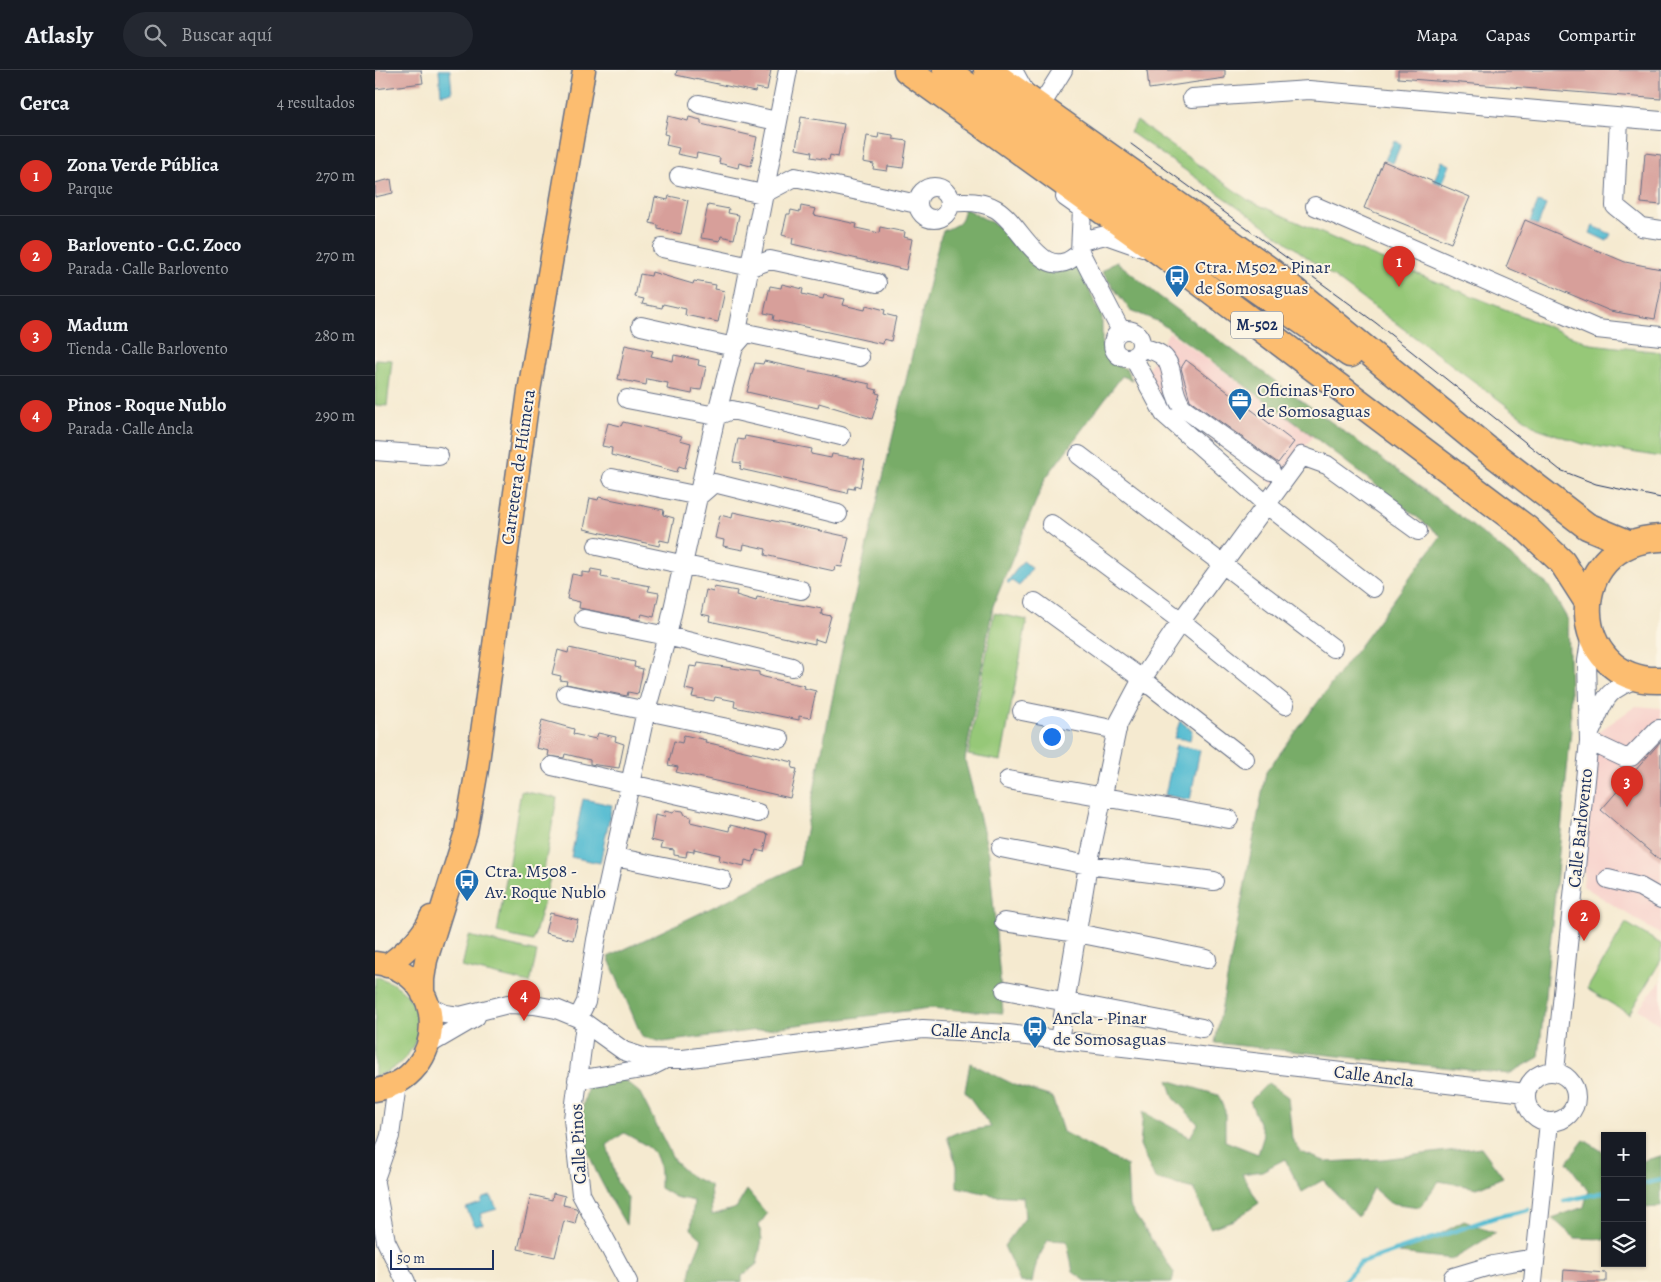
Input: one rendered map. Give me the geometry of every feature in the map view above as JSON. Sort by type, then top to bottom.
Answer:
[{"type":"highway","name":"M-502","points":[[907,70],[1165,255],[1527,529],[1562,562],[1587,601]]},
{"type":"highway","name":"M-502","points":[[946,70],[1088,173],[1488,450]]},
{"type":"highway","name":"M-502","points":[[987,70],[1268,269],[1488,450],[1587,526],[1630,544]]},
{"type":"highway","name":"M-502","points":[[1650,679],[1618,669],[1602,653],[1591,634],[1587,617],[1587,601],[1592,583],[1601,566],[1614,553],[1630,544],[1647,539],[1661,538]]},
{"type":"main road","points":[[529,391],[568,70]]},
{"type":"main road","name":"Carretera de Húmera","points":[[456,865],[466,832],[477,769],[529,391],[584,70]]},
{"type":"main road","points":[[381,965],[411,946],[426,929],[456,865]]},
{"type":"main road","points":[[375,1090],[397,1084],[421,1060],[429,1045],[431,1026],[426,1000],[426,960],[456,865]]},
{"type":"main road","points":[[381,965],[407,976],[426,1000]]},
{"type":"street","name":"Calle Pinos","points":[[629,1282],[581,1194],[573,1119],[582,1021],[596,940],[646,711],[667,636],[716,416],[734,348],[788,70]]},
{"type":"street","points":[[1013,70],[1035,104],[1063,70]]},
{"type":"street","points":[[1191,98],[1309,90],[1661,121]]},
{"type":"street","points":[[699,104],[777,121]]},
{"type":"street","points":[[965,112],[1021,164],[1082,209],[1081,247],[1121,331]]},
{"type":"street","points":[[1619,118],[1615,206],[1641,228],[1661,230]]},
{"type":"street","points":[[679,176],[763,194],[795,177],[917,204],[922,215],[933,220],[947,213],[950,203],[972,202],[997,210],[1013,225],[1036,253],[1051,263],[1070,260],[1081,247],[1106,235],[1165,255]]},
{"type":"street","points":[[1315,206],[1597,329],[1661,336]]},
{"type":"street","points":[[661,248],[751,267],[770,260],[877,282]]},
{"type":"street","points":[[641,326],[734,348],[746,333],[860,357]]},
{"type":"street","points":[[1271,471],[1182,407],[1175,394],[1171,367],[1167,358],[1150,349],[1137,352],[1123,357],[1114,349],[1114,339],[1121,331],[1130,330],[1140,338],[1137,352],[1141,375],[1164,414],[1267,505],[1373,588]]},
{"type":"street","points":[[627,400],[716,416],[733,410],[841,436]]},
{"type":"street","points":[[375,451],[439,456]]},
{"type":"street","points":[[1079,455],[1333,648]]},
{"type":"street","points":[[1059,1040],[1067,1002],[1088,865],[1117,730],[1142,679],[1181,621],[1302,456],[1327,465],[1418,532]]},
{"type":"street","points":[[612,478],[699,496],[714,484],[838,514]]},
{"type":"street","points":[[1051,524],[1181,621],[1285,705]]},
{"type":"street","points":[[597,546],[801,590]]},
{"type":"street","points":[[1035,602],[1142,679],[1245,759]]},
{"type":"street","points":[[585,619],[667,636],[792,667]]},
{"type":"street","name":"Calle Barlovento","points":[[1555,1071],[1590,738],[1587,709],[1587,660],[1591,634]]},
{"type":"street","name":"Calle Barlovento","points":[[1590,738],[1603,703],[1617,686],[1650,679]]},
{"type":"street","points":[[566,694],[780,740]]},
{"type":"street","points":[[1022,711],[1117,730]]},
{"type":"street","points":[[1590,738],[1623,757],[1631,757],[1658,729],[1661,729]]},
{"type":"street","points":[[552,766],[758,813]]},
{"type":"street","points":[[1008,780],[1229,819]]},
{"type":"street","points":[[1001,848],[1088,865],[1215,881]]},
{"type":"street","points":[[615,857],[722,880]]},
{"type":"street","points":[[1608,879],[1640,887],[1661,899]]},
{"type":"street","points":[[1003,922],[1077,933],[1207,959]]},
{"type":"street","points":[[1005,990],[1202,1028]]},
{"type":"street","name":"Calle Ancla","points":[[426,1000],[445,1014],[459,1016],[508,1004],[534,1005],[556,1009],[582,1021],[624,1051],[646,1058],[683,1059],[923,1029],[1059,1040],[1526,1093]]},
{"type":"street","name":"Calle Ancla","points":[[429,1045],[490,1009]]},
{"type":"street","points":[[577,1080],[648,1068],[666,1059]]},
{"type":"street","points":[[1555,1071],[1570,1079],[1577,1095],[1572,1112],[1558,1121],[1549,1122],[1541,1120],[1529,1109],[1526,1093],[1533,1079],[1539,1074],[1555,1071]]},
{"type":"street","points":[[397,1084],[390,1136],[375,1181],[386,1241],[406,1282]]},
{"type":"street","points":[[1533,1282],[1549,1122]]},
{"type":"street","points":[[1453,1278],[1493,1265],[1535,1258]]},
{"type":"shaded area","points":[[1169,332],[1313,436],[1275,486],[1166,406],[1147,371]]},
{"type":"shaded area","points":[[1636,706],[1661,708],[1661,935],[1583,886],[1595,734]]},
{"type":"shaded area","points":[[1661,980],[1661,1026],[1638,1009]]},
{"type":"green space","points":[[1137,121],[1248,200],[1366,253],[1591,344],[1661,352],[1661,457],[1583,444],[1537,428],[1257,220],[1130,132]]},
{"type":"green space","points":[[964,208],[1006,230],[1036,263],[1052,271],[1060,272],[1077,264],[1102,317],[1102,346],[1112,363],[1126,369],[1132,380],[1122,376],[1045,479],[993,606],[965,760],[989,854],[1003,1013],[930,1008],[663,1042],[642,1037],[608,957],[799,866],[842,650],[939,241],[943,231],[961,220]]},
{"type":"green space","points":[[1116,261],[1160,297],[1457,514],[1548,585],[1568,620],[1571,730],[1539,1057],[1509,1074],[1215,1043],[1266,772],[1441,536],[1313,436],[1159,322],[1130,310],[1102,272]]},
{"type":"green space","points":[[375,359],[392,360],[387,406],[375,405]]},
{"type":"green space","points":[[994,613],[1027,620],[1001,761],[968,755]]},
{"type":"green space","points":[[521,791],[557,798],[544,870],[552,871],[533,941],[497,933]]},
{"type":"green space","points":[[1626,923],[1661,944],[1661,960],[1629,1014],[1587,989]]},
{"type":"green space","points":[[469,936],[537,952],[530,983],[462,967]]},
{"type":"green space","points":[[375,976],[402,990],[412,1002],[417,1014],[418,1028],[415,1041],[400,1063],[388,1071],[375,1076]]},
{"type":"green space","points":[[970,1063],[1017,1086],[1052,1097],[1063,1132],[1127,1166],[1129,1206],[1174,1273],[1172,1282],[1087,1282],[1073,1272],[1067,1241],[1048,1240],[1037,1261],[1032,1282],[1020,1282],[1004,1246],[1025,1218],[1023,1197],[993,1195],[957,1187],[957,1166],[947,1137],[956,1133],[991,1127],[965,1091]]},
{"type":"green space","points":[[623,1079],[640,1093],[675,1162],[690,1176],[710,1185],[712,1215],[736,1208],[747,1190],[767,1214],[759,1225],[762,1239],[757,1264],[742,1276],[742,1282],[689,1282],[693,1261],[702,1239],[691,1229],[694,1201],[675,1197],[660,1188],[659,1166],[654,1153],[624,1133],[607,1145],[617,1182],[628,1198],[626,1225],[604,1187],[592,1161],[587,1148],[582,1116],[588,1085]]},
{"type":"green space","points":[[1168,1080],[1218,1095],[1225,1111],[1225,1141],[1258,1154],[1264,1135],[1250,1101],[1268,1083],[1288,1097],[1292,1139],[1301,1152],[1327,1162],[1383,1159],[1481,1147],[1503,1177],[1477,1188],[1439,1181],[1420,1207],[1390,1203],[1373,1188],[1358,1217],[1323,1180],[1302,1192],[1285,1159],[1262,1171],[1242,1174],[1259,1203],[1234,1220],[1210,1228],[1194,1189],[1155,1179],[1140,1145],[1143,1112],[1190,1137],[1198,1124],[1174,1098]]},
{"type":"green space","points":[[1584,1140],[1601,1151],[1601,1239],[1575,1238],[1552,1218],[1584,1207],[1588,1191],[1567,1162]]},
{"type":"green space","points":[[1661,1156],[1661,1207],[1646,1208],[1646,1160]]},
{"type":"green space","points":[[1464,1221],[1495,1233],[1454,1259],[1399,1253],[1431,1239]]},
{"type":"water","points":[[439,70],[450,70],[452,93],[441,94]]},
{"type":"water","points":[[1394,141],[1401,144],[1393,163],[1385,160]]},
{"type":"water","points":[[1442,161],[1450,165],[1442,184],[1434,181]]},
{"type":"water","points":[[1538,202],[1546,205],[1538,225],[1530,222]]},
{"type":"water","points":[[1593,226],[1611,234],[1607,241],[1590,233]]},
{"type":"water","points":[[1023,561],[1032,568],[1019,586],[1012,581],[1009,584],[1007,582]]},
{"type":"water","points":[[1180,721],[1192,730],[1190,740],[1174,738]]},
{"type":"water","points":[[1176,745],[1200,750],[1190,800],[1165,795]]},
{"type":"water","points":[[583,799],[612,805],[600,863],[571,857]]},
{"type":"water","points":[[491,1196],[497,1209],[480,1214],[483,1224],[475,1226],[466,1208],[481,1203],[483,1198]]},
{"type":"building","points":[[375,70],[421,70],[423,83],[375,89]]},
{"type":"building","points":[[677,70],[771,70],[767,90],[756,88],[755,92],[676,75]]},
{"type":"building","points":[[1147,70],[1225,70],[1225,78],[1149,89]]},
{"type":"building","points":[[1398,70],[1661,70],[1661,99],[1398,78]]},
{"type":"building","points":[[668,116],[688,121],[689,117],[701,120],[701,124],[757,137],[751,166],[739,163],[738,168],[719,163],[720,158],[697,153],[696,158],[677,154],[679,148],[666,145],[668,135],[664,134]]},
{"type":"building","points":[[801,117],[844,124],[838,157],[830,155],[829,160],[811,157],[812,152],[796,149]]},
{"type":"building","points":[[879,133],[893,135],[893,139],[907,141],[903,168],[888,166],[887,171],[873,169],[874,164],[863,162],[867,136],[878,138]]},
{"type":"building","points":[[1645,153],[1661,155],[1661,205],[1641,203]]},
{"type":"building","points":[[1383,161],[1470,197],[1451,243],[1364,208]]},
{"type":"building","points":[[391,179],[393,193],[375,197],[375,183]]},
{"type":"building","points":[[669,196],[688,200],[681,234],[658,229],[658,225],[650,223],[655,197],[668,200]]},
{"type":"building","points":[[708,205],[729,209],[728,213],[739,215],[734,239],[721,236],[720,241],[701,238]]},
{"type":"building","points":[[801,206],[816,209],[814,215],[857,224],[856,228],[879,233],[880,227],[905,232],[904,237],[912,239],[906,270],[792,244],[793,238],[782,235],[787,214],[790,214],[791,210],[800,212]]},
{"type":"building","points":[[1525,220],[1625,262],[1661,269],[1661,289],[1655,319],[1610,311],[1506,267]]},
{"type":"building","points":[[652,272],[693,284],[694,281],[716,285],[715,289],[725,291],[718,322],[685,315],[686,309],[663,304],[662,308],[642,304],[644,299],[635,297],[640,274],[651,276]]},
{"type":"building","points":[[782,284],[803,289],[802,294],[823,299],[824,295],[845,299],[843,305],[865,310],[866,305],[885,310],[884,314],[896,317],[891,341],[884,339],[883,344],[773,320],[774,315],[764,313],[770,286],[781,288]]},
{"type":"building","points":[[625,345],[653,351],[651,356],[673,361],[674,355],[699,360],[698,365],[706,367],[701,390],[693,389],[692,394],[667,389],[668,383],[647,379],[646,385],[618,379]]},
{"type":"building","name":"Oficinas Foro de Somosaguas","points":[[1186,360],[1294,442],[1278,463],[1190,400],[1181,368]]},
{"type":"building","points":[[764,361],[870,384],[870,388],[877,390],[876,393],[880,394],[872,419],[819,403],[818,408],[747,392],[755,363],[763,364]]},
{"type":"building","points":[[623,422],[682,436],[680,440],[691,443],[685,468],[679,466],[677,472],[611,455],[612,448],[602,446],[608,423],[621,426]]},
{"type":"building","points":[[745,436],[812,449],[811,454],[831,458],[832,454],[865,460],[860,487],[855,485],[854,489],[848,488],[847,493],[740,469],[741,463],[733,462],[738,439],[744,440]]},
{"type":"building","points":[[599,497],[664,510],[663,515],[674,518],[669,542],[660,540],[659,546],[584,529],[590,498],[598,500]]},
{"type":"building","points":[[733,512],[849,537],[842,567],[835,566],[834,571],[807,565],[765,555],[766,549],[744,544],[743,550],[723,546],[724,540],[715,538],[720,515],[732,518]]},
{"type":"building","points":[[591,569],[602,571],[601,577],[650,586],[648,591],[659,593],[654,617],[642,614],[640,620],[579,608],[580,602],[567,599],[572,574],[582,576],[582,572],[590,573]]},
{"type":"building","points":[[714,587],[737,591],[736,595],[756,601],[757,597],[822,609],[821,614],[831,616],[824,642],[815,639],[815,644],[709,621],[710,616],[701,614],[706,590],[713,592]]},
{"type":"building","points":[[569,648],[635,662],[634,667],[643,669],[638,694],[628,692],[627,696],[566,684],[567,681],[560,680],[561,676],[552,674],[558,650],[568,653]]},
{"type":"building","points":[[698,663],[759,672],[759,675],[764,677],[805,686],[804,688],[816,691],[810,718],[799,716],[799,720],[734,707],[735,701],[715,697],[714,701],[692,697],[694,691],[685,689],[690,666],[697,667]]},
{"type":"building","points":[[542,720],[574,729],[573,734],[596,739],[598,733],[616,737],[615,741],[624,744],[619,768],[590,764],[590,760],[565,754],[564,758],[548,756],[549,751],[536,748]]},
{"type":"building","points":[[684,735],[706,740],[705,742],[793,762],[792,768],[797,769],[790,798],[676,772],[678,767],[668,765],[674,741],[682,743]]},
{"type":"building","points":[[1661,741],[1661,861],[1601,810]]},
{"type":"building","points":[[675,810],[683,811],[685,815],[691,817],[690,822],[729,831],[730,825],[768,834],[764,852],[756,850],[753,862],[745,860],[744,866],[719,860],[720,855],[694,849],[694,852],[687,851],[686,857],[674,855],[674,850],[661,848],[663,843],[651,840],[655,815],[664,817],[665,811],[673,813]]},
{"type":"building","points":[[550,913],[578,920],[573,940],[545,933]]},
{"type":"building","points":[[553,1193],[565,1196],[563,1205],[576,1208],[578,1211],[575,1224],[564,1221],[555,1257],[518,1249],[531,1195],[552,1200]]},
{"type":"building","points":[[1564,1270],[1606,1273],[1606,1282],[1563,1282]]},
{"type":"waterway","points":[[1646,1183],[1661,1180]]},
{"type":"waterway","points":[[1564,1201],[1601,1193]]},
{"type":"waterway","points":[[1343,1282],[1360,1263],[1496,1217],[1529,1210]]},
{"type":"tram line","points":[[1131,144],[1376,323],[1560,470],[1596,484],[1661,498]]},
{"type":"place","name":"Zona Verde Pública","points":[[1399,287]]},
{"type":"place","name":"Ctra. M502 - Pinar de Somosaguas","points":[[1177,298]]},
{"type":"place","name":"Oficinas Foro de Somosaguas","points":[[1240,421]]},
{"type":"place","name":"Madum","points":[[1627,807]]},
{"type":"place","name":"Ctra. M508 - Av. Roque Nublo","points":[[467,902]]},
{"type":"place","name":"Barlovento - C.C. Zoco","points":[[1584,941]]},
{"type":"place","name":"Pinos - Roque Nublo","points":[[524,1021]]},
{"type":"place","name":"Ancla - Pinar de Somosaguas","points":[[1035,1049]]}]
